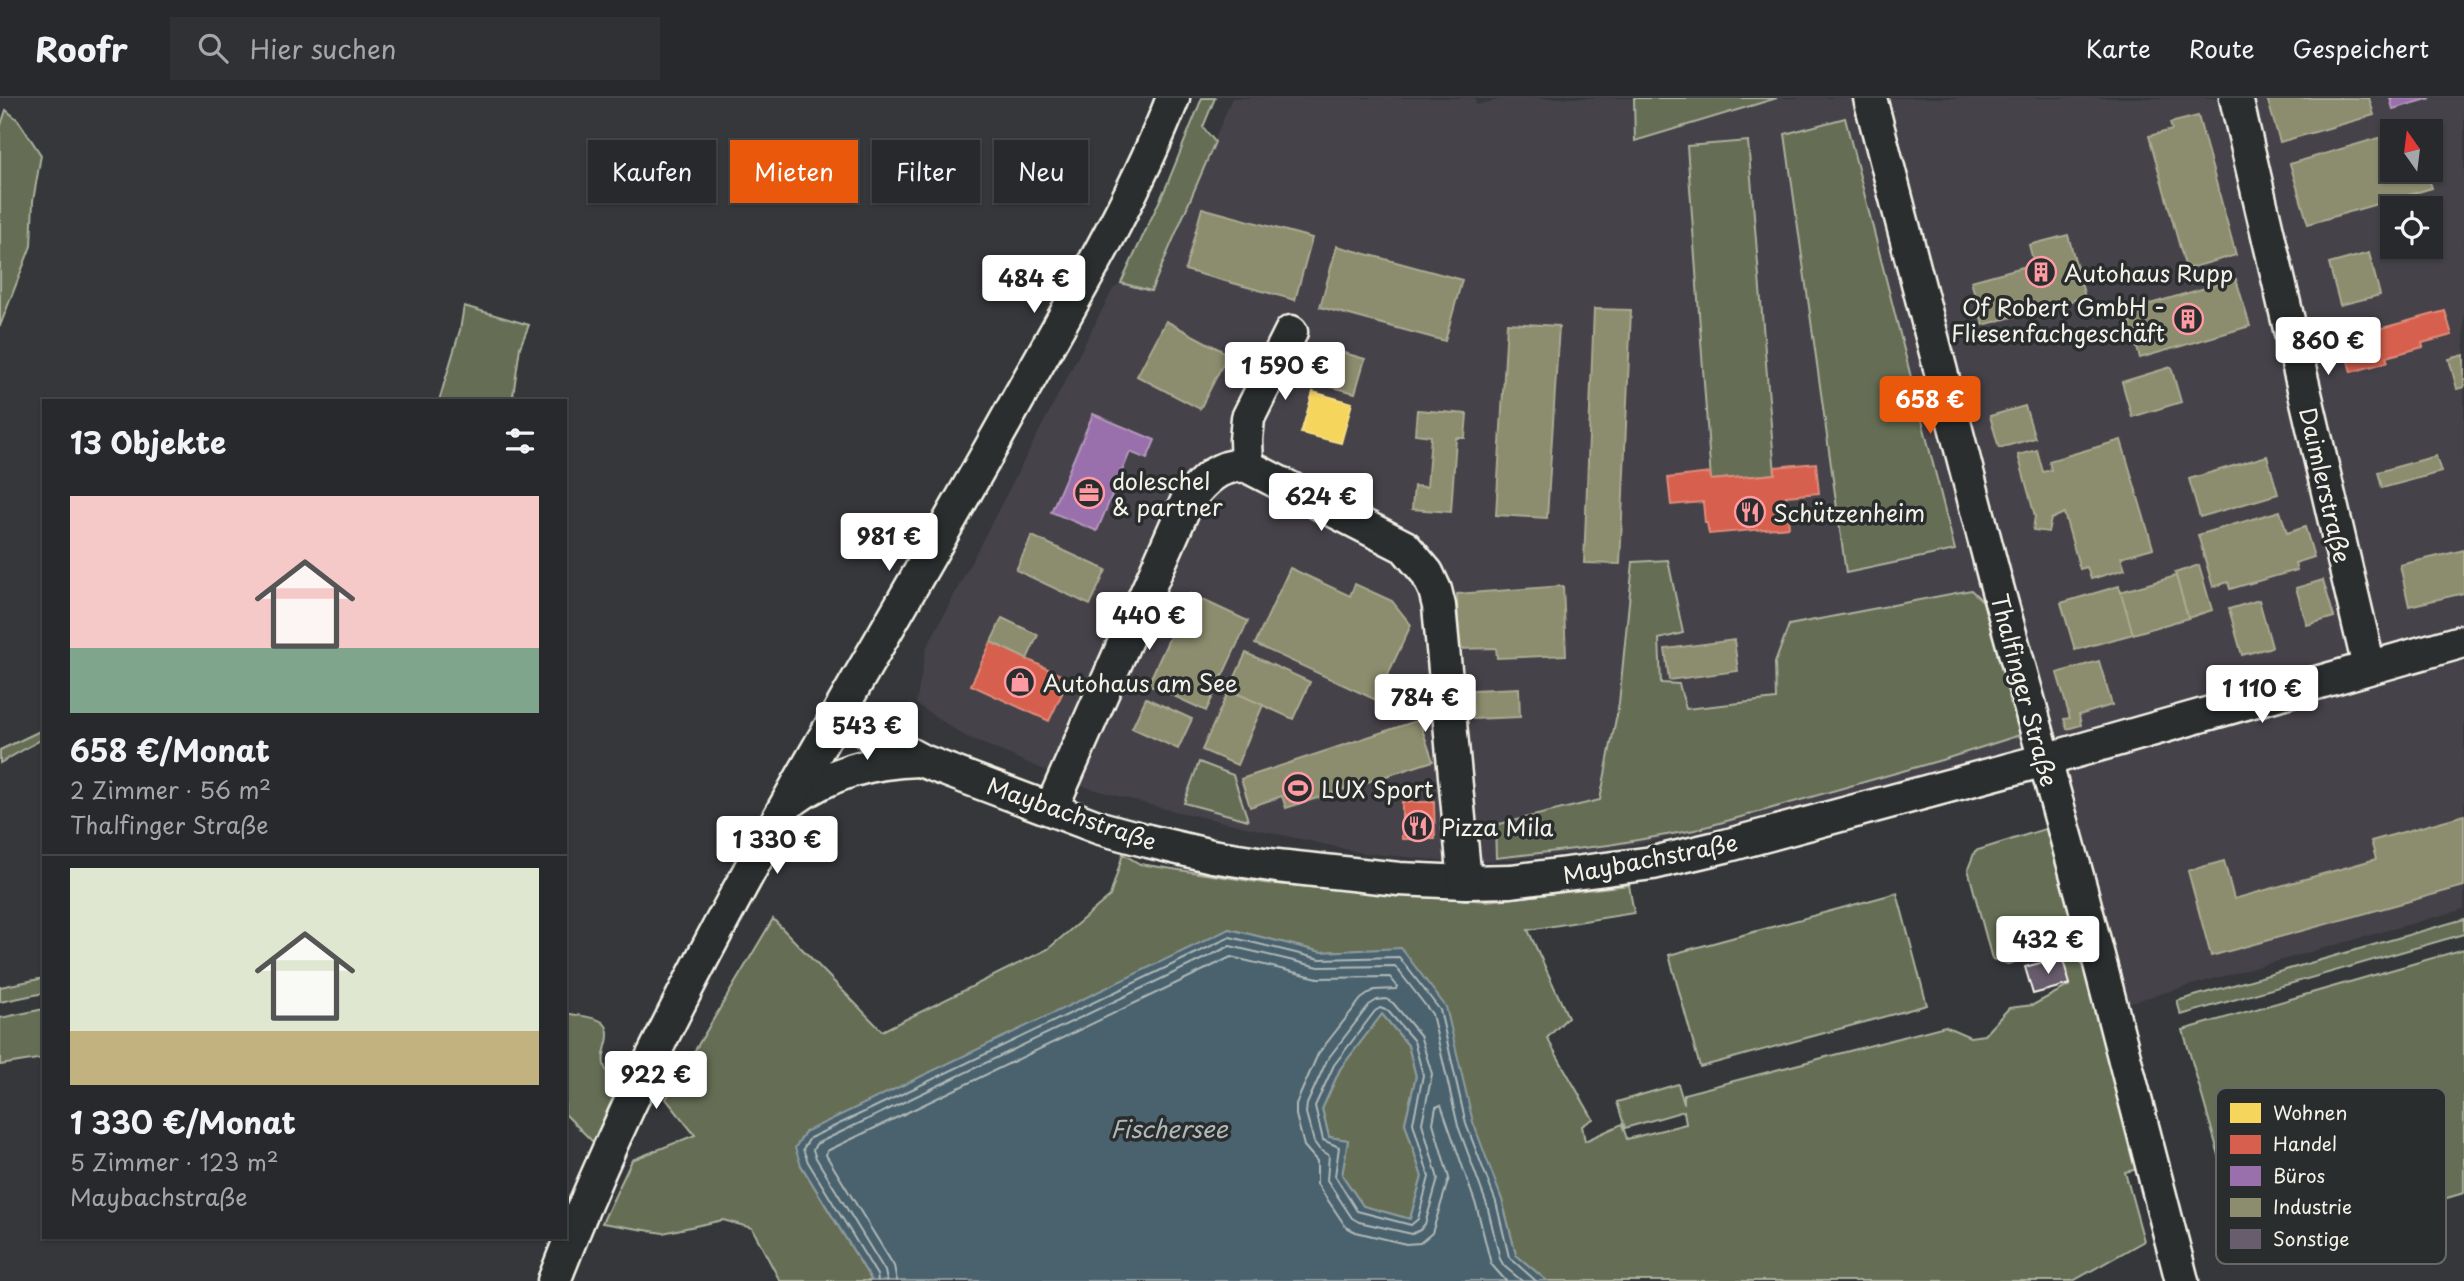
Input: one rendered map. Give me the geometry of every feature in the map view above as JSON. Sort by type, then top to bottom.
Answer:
[{"type":"street","points":[[554,1281],[586,1197],[670,1019],[788,803],[993,444],[1128,200],[1173,98]]},
{"type":"street","name":"Thalfinger Straße","points":[[1870,98],[2182,1281]]},
{"type":"street","name":"Daimlerstraße","points":[[2236,98],[2369,667]]},
{"type":"street","points":[[1247,466],[1248,418],[1291,331]]},
{"type":"street","points":[[1051,809],[1187,500],[1204,480],[1219,469],[1247,466],[1405,547],[1427,573],[1439,606],[1465,882]]},
{"type":"street","name":"Maybachstraße","points":[[837,716],[920,760],[1100,828],[1212,856],[1277,866],[1399,878],[1465,882],[1511,881],[1653,863],[1725,846],[2045,760],[2464,641]]},
{"type":"street","points":[[788,803],[828,778],[852,769],[890,760],[920,760]]},
{"type":"shaded area","points":[[1232,98],[1475,98],[1476,105],[1506,98],[1634,98],[1636,140],[1777,98],[2464,98],[2464,909],[2099,1011],[2031,751],[1701,832],[1605,850],[1469,863],[1363,853],[1165,809],[1082,786],[965,736],[916,704],[926,649],[1113,289],[1121,283],[1152,290]],"holes":[[[1669,560],[1659,639],[1661,683],[1686,709],[1776,699],[1775,663],[1945,759],[1695,830],[1495,825],[1600,800],[1619,703]]]},
{"type":"green space","points":[[1202,98],[1215,98],[1203,127],[1215,142],[1151,291],[1121,283],[1166,187]]},
{"type":"green space","points":[[1634,98],[1777,98],[1635,141]]},
{"type":"green space","points":[[6,110],[18,120],[41,155],[33,201],[31,246],[0,326],[0,128]]},
{"type":"green space","points":[[1845,118],[1955,550],[1846,573],[1785,134]]},
{"type":"green space","points":[[1748,141],[1775,474],[1711,480],[1687,146]]},
{"type":"green space","points":[[464,306],[529,325],[520,347],[513,396],[518,399],[440,399],[460,330]]},
{"type":"green space","points":[[1668,560],[1683,633],[1659,639],[1661,683],[1679,684],[1686,709],[1776,699],[1775,663],[1789,625],[1971,590],[2001,618],[2026,733],[1945,759],[1695,830],[1609,845],[1496,858],[1495,825],[1600,800],[1619,703],[1633,562]]},
{"type":"green space","points":[[42,730],[42,739],[0,763],[0,750]]},
{"type":"green space","points":[[1199,762],[1233,775],[1248,820],[1184,803]]},
{"type":"green space","points":[[2051,827],[2142,1168],[2125,1172],[2144,1241],[2073,1281],[1547,1281],[1516,1255],[1502,1200],[1401,949],[1321,952],[1229,929],[801,1165],[872,1281],[780,1281],[752,1228],[723,1220],[663,1233],[602,1223],[632,1160],[695,1135],[666,1099],[773,919],[882,1031],[1048,949],[1110,896],[1123,854],[1140,864],[1264,883],[1486,901],[1629,885],[1634,913],[1528,930],[1568,1017],[1547,1038],[1593,1119],[1582,1126],[1585,1141],[1622,1124],[1627,1139],[1686,1124],[1684,1111],[1625,1128],[1617,1102],[1678,1084],[1684,1104],[1684,1094],[1945,1026],[1970,1037],[1984,1035],[2009,1008],[2033,1005],[2070,985],[2062,957],[2032,957],[2008,964],[1992,959],[1968,869],[1975,851]]},
{"type":"green space","points":[[1897,893],[1927,1005],[1700,1067],[1669,955]]},
{"type":"green space","points":[[2464,919],[2464,934],[2181,1015],[2177,1001]]},
{"type":"green space","points":[[2464,949],[2464,1193],[2446,1198],[2446,1088],[2216,1088],[2216,1145],[2183,1030]]},
{"type":"green space","points":[[42,978],[42,993],[0,1002],[0,987]]},
{"type":"green space","points":[[42,1009],[42,1058],[0,1065],[0,1018]]},
{"type":"green space","points":[[567,1013],[591,1017],[604,1023],[608,1036],[604,1065],[619,1083],[594,1143],[567,1116]]},
{"type":"green space","points":[[1382,1014],[1408,1045],[1416,1076],[1405,1123],[1422,1177],[1410,1219],[1363,1206],[1342,1175],[1348,1140],[1329,1137],[1322,1109],[1340,1069]]},
{"type":"water","name":"Fischersee","points":[[1229,929],[1321,952],[1401,948],[1446,1007],[1473,1122],[1502,1200],[1516,1255],[1547,1281],[872,1281],[801,1165],[795,1148],[805,1132]],"holes":[[[1382,1014],[1408,1045],[1416,1076],[1405,1123],[1422,1177],[1410,1219],[1363,1206],[1342,1175],[1348,1140],[1329,1137],[1322,1109],[1340,1069]]]},
{"type":"building: Wohnen","points":[[1313,392],[1352,403],[1341,443],[1301,433]]},
{"type":"building: Handel","points":[[2445,311],[2452,335],[2422,343],[2423,347],[2386,357],[2388,362],[2351,372],[2342,339]]},
{"type":"building: Handel","points":[[1816,463],[1819,493],[1786,496],[1789,527],[1709,534],[1703,502],[1671,505],[1668,478],[1710,473],[1711,480],[1775,474],[1775,467]]},
{"type":"building: Handel","name":"Autohaus am See","points":[[991,642],[1069,679],[1049,721],[971,685]]},
{"type":"building: Handel","points":[[1402,802],[1434,802],[1435,839],[1402,839]]},
{"type":"building: Büros","points":[[2390,98],[2431,98],[2393,109]]},
{"type":"building: Büros","points":[[1093,414],[1155,440],[1147,459],[1130,452],[1097,531],[1051,512]]},
{"type":"building: Industrie","points":[[2267,98],[2369,98],[2374,115],[2280,142]]},
{"type":"building: Industrie","points":[[2198,116],[2236,255],[2186,269],[2149,136],[2172,130],[2170,123]]},
{"type":"building: Industrie","points":[[2380,138],[2380,182],[2430,182],[2432,188],[2404,196],[2380,196],[2380,203],[2308,224],[2290,164]]},
{"type":"building: Industrie","points":[[1202,208],[1312,238],[1295,300],[1185,270]]},
{"type":"building: Industrie","name":"Autohaus Rupp","points":[[2068,235],[2085,297],[1983,325],[1971,281],[2034,264],[2029,245]]},
{"type":"building: Industrie","points":[[1337,246],[1462,280],[1445,341],[1320,307]]},
{"type":"building: Industrie","points":[[2369,253],[2380,295],[2340,305],[2329,264]]},
{"type":"building: Industrie","name":"Of Robert GmbH - Fliesenfachgeschäft","points":[[2236,279],[2250,326],[2140,358],[2126,311]]},
{"type":"building: Industrie","points":[[1594,309],[1631,310],[1620,564],[1584,563]]},
{"type":"building: Industrie","points":[[1166,321],[1228,354],[1200,409],[1137,376]]},
{"type":"building: Industrie","points":[[1507,323],[1559,326],[1547,518],[1496,515]]},
{"type":"building: Industrie","points":[[1320,346],[1365,359],[1355,393],[1310,381]]},
{"type":"building: Industrie","points":[[2464,355],[2464,387],[2457,389],[2449,359]]},
{"type":"building: Industrie","points":[[2171,367],[2181,402],[2132,417],[2122,382]]},
{"type":"building: Industrie","points":[[2025,406],[2035,438],[1999,448],[1990,416]]},
{"type":"building: Industrie","points":[[1417,410],[1467,414],[1465,438],[1456,438],[1451,512],[1412,509],[1414,486],[1427,487],[1431,436],[1415,434]]},
{"type":"building: Industrie","points":[[2121,440],[2153,548],[2121,557],[2125,569],[2091,579],[2087,567],[2080,569],[2064,513],[2051,519],[2048,532],[2033,530],[2035,516],[2018,455],[2037,450],[2043,472],[2051,470],[2049,461]]},
{"type":"building: Industrie","points":[[2267,456],[2278,494],[2200,517],[2189,479]]},
{"type":"building: Industrie","points":[[2436,456],[2441,472],[2382,488],[2378,472]]},
{"type":"building: Industrie","points":[[2280,511],[2287,533],[2305,527],[2314,557],[2295,563],[2297,570],[2230,589],[2228,582],[2213,587],[2198,535]]},
{"type":"building: Industrie","points":[[1032,536],[1106,570],[1090,605],[1016,570]]},
{"type":"building: Industrie","points":[[2464,550],[2464,593],[2409,606],[2400,565]]},
{"type":"building: Industrie","points":[[2199,565],[2212,610],[2188,618],[2175,573]]},
{"type":"building: Industrie","points":[[1290,568],[1350,596],[1355,584],[1392,601],[1411,625],[1376,700],[1255,644]]},
{"type":"building: Industrie","points":[[2176,576],[2188,618],[2133,634],[2120,592]]},
{"type":"building: Industrie","points":[[2323,580],[2334,617],[2307,625],[2296,588]]},
{"type":"building: Industrie","points":[[1563,586],[1566,655],[1497,658],[1496,648],[1459,649],[1457,594]]},
{"type":"building: Industrie","points":[[2119,586],[2133,634],[2075,650],[2061,603]]},
{"type":"building: Industrie","points":[[1190,594],[1248,621],[1206,711],[1148,684]]},
{"type":"building: Industrie","points":[[2259,600],[2272,647],[2242,655],[2229,609]]},
{"type":"building: Industrie","points":[[1002,618],[1038,635],[1027,659],[991,642]]},
{"type":"building: Industrie","points":[[1734,640],[1738,671],[1669,680],[1665,649]]},
{"type":"building: Industrie","points":[[1246,653],[1310,682],[1293,719],[1229,690]]},
{"type":"building: Industrie","points":[[2099,661],[2112,705],[2079,715],[2081,725],[2067,729],[2064,719],[2070,718],[2057,673]]},
{"type":"building: Industrie","points":[[1519,688],[1520,717],[1473,719],[1472,690]]},
{"type":"building: Industrie","points":[[1229,690],[1263,705],[1237,765],[1202,750]]},
{"type":"building: Industrie","points":[[1146,698],[1192,719],[1178,749],[1132,728]]},
{"type":"building: Industrie","points":[[1419,720],[1433,761],[1286,808],[1282,796],[1250,807],[1241,779]]},
{"type":"building: Industrie","points":[[2464,815],[2464,886],[2211,956],[2188,871],[2224,861],[2234,899],[2376,859],[2371,841]]},
{"type":"building: Sonstige","points":[[2062,957],[2070,984],[2033,994],[2025,967]]},
{"type":"place","name":"Autohaus Rupp","points":[[2041,272]]},
{"type":"place","name":"Of Robert GmbH - Fliesenfachgeschäft","points":[[2188,319]]},
{"type":"place","name":"doleschel & partner","points":[[1089,493]]},
{"type":"place","name":"Schützenheim","points":[[1750,512]]},
{"type":"place","name":"Autohaus am See","points":[[1020,682]]},
{"type":"place","name":"LUX Sport","points":[[1298,788]]},
{"type":"place","name":"Pizza Mila","points":[[1418,826]]}]
